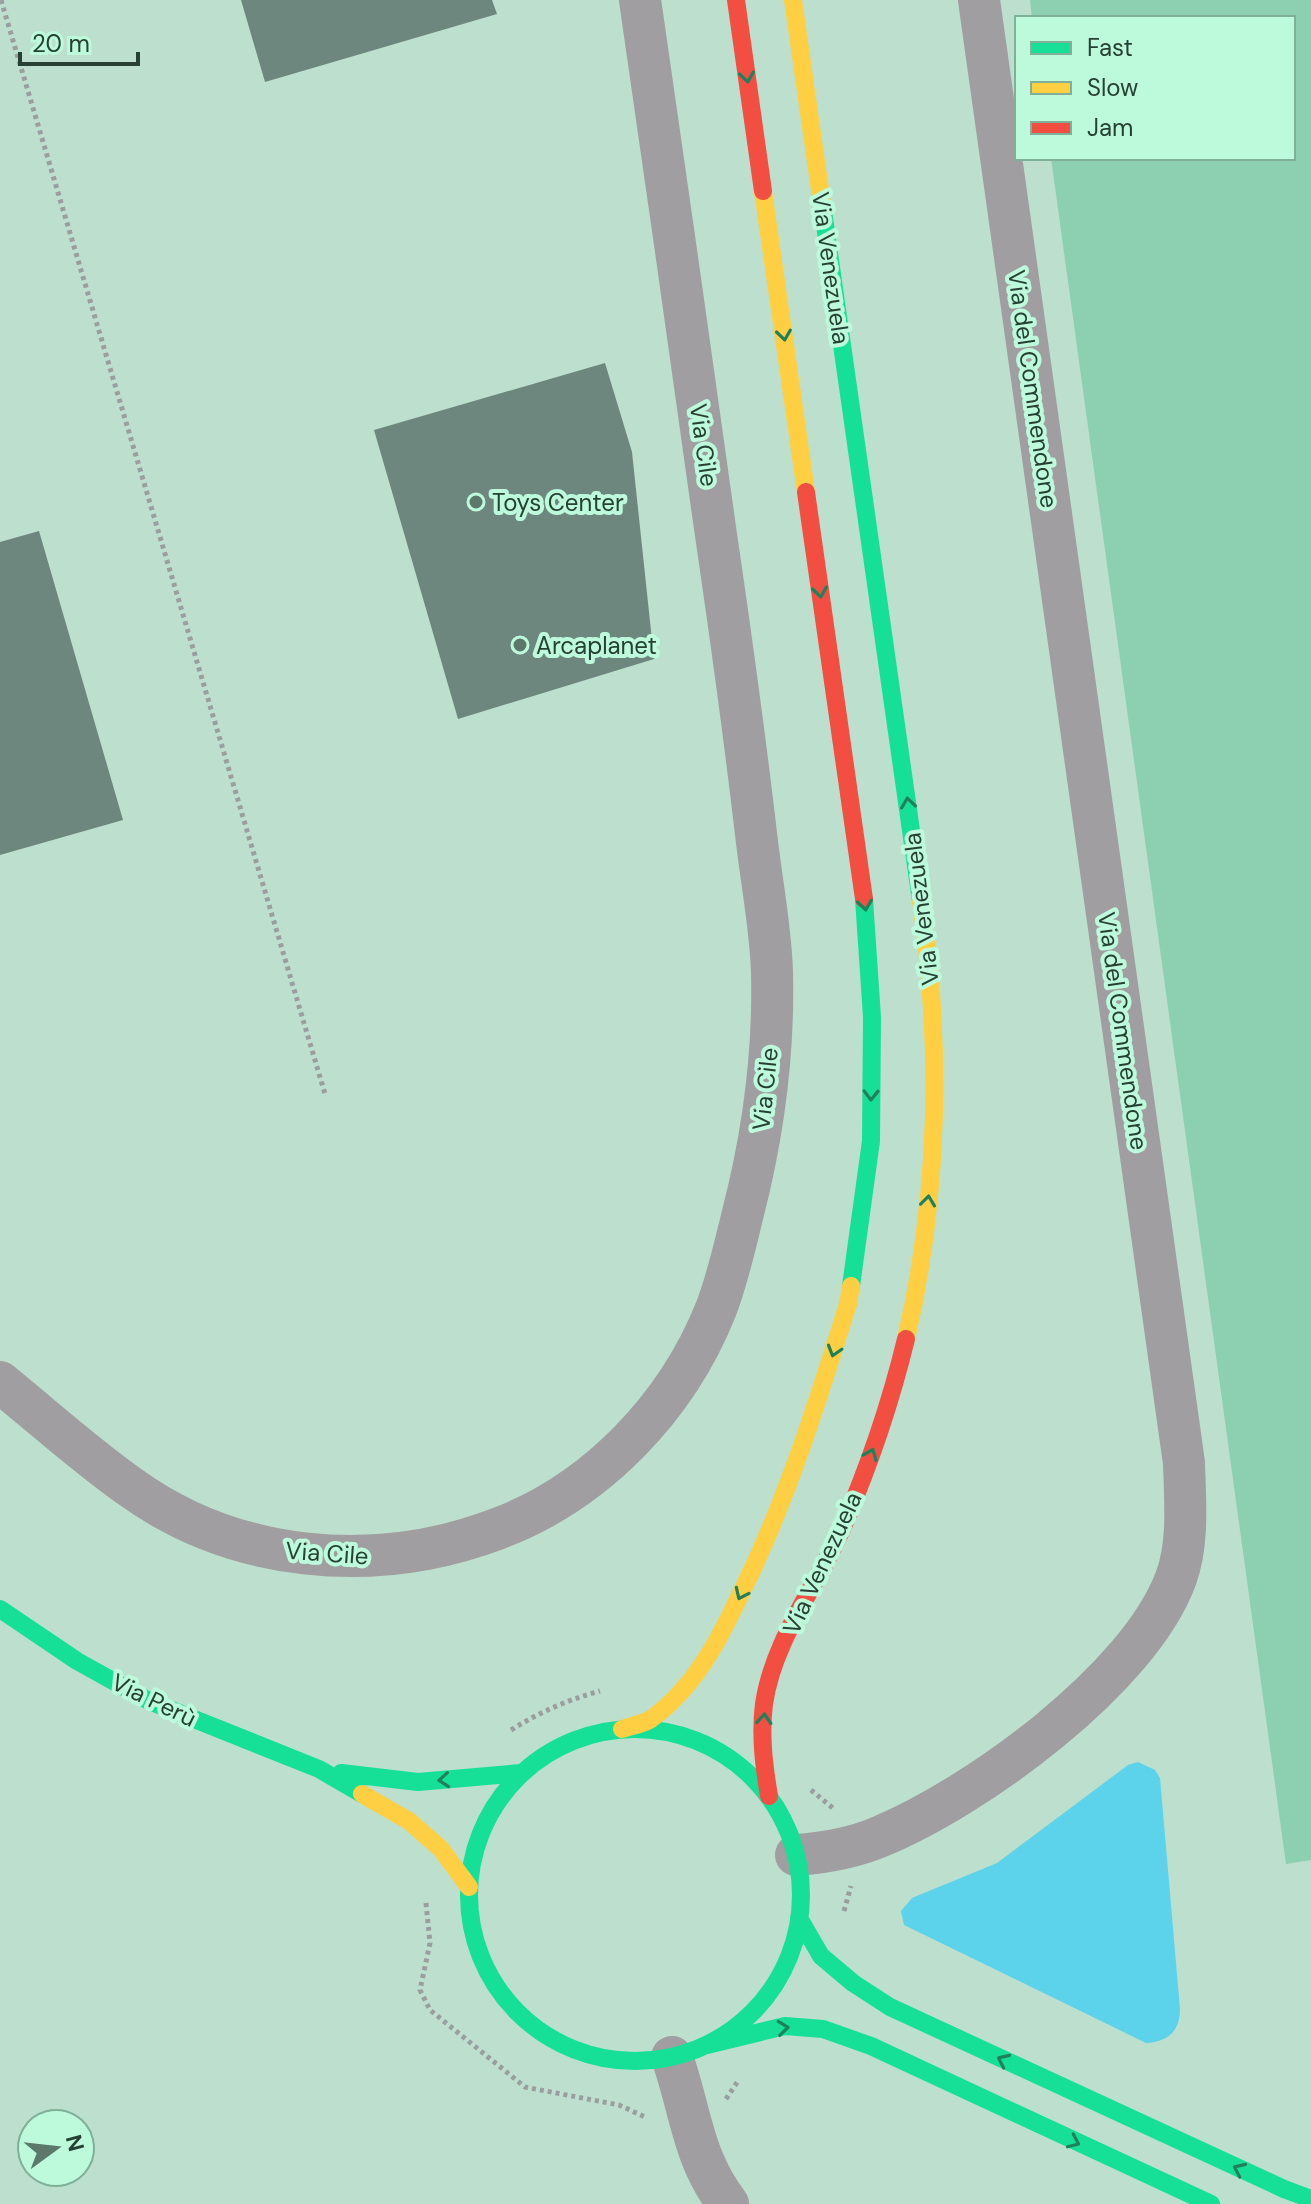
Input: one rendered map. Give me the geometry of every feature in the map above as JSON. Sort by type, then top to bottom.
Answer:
[{"type":"main road","points":[[736,0],[868,924],[872,1017],[871,1141],[848,1304],[804,1446],[767,1540],[722,1634],[703,1665],[649,1720],[622,1729],[586,1735],[552,1750],[521,1773],[494,1806],[476,1845],[469,1887],[472,1926],[483,1962],[502,1995],[529,2022],[561,2044],[597,2056],[634,2061],[690,2051],[785,2026],[823,2029],[871,2046],[1211,2204]]},
{"type":"main road","name":"Via Venezuela","points":[[769,1796],[762,1756],[766,1694],[778,1658],[834,1545],[880,1434],[914,1304],[930,1191],[935,1086],[931,982],[925,927],[793,0]]},
{"type":"main road","name":"Via Perù","points":[[0,1609],[77,1661],[149,1701],[319,1769],[409,1821],[441,1849],[469,1887]]},
{"type":"main road","points":[[622,1729],[665,1731],[704,1743],[740,1766],[769,1796],[785,1824],[796,1855],[801,1887],[799,1918],[788,1958],[769,1993],[742,2023],[690,2051]]},
{"type":"main road","name":"Via Perù","points":[[319,1769],[418,1782],[521,1773]]},
{"type":"main road","points":[[799,1918],[821,1956],[853,1983],[890,2007],[1050,2083],[1311,2199]]},
{"type":"street","name":"Via Cile","points":[[0,1382],[130,1488],[208,1530],[250,1544],[294,1553],[339,1557],[383,1556],[427,1550],[470,1539],[511,1524],[550,1504],[586,1480],[640,1430],[676,1385],[698,1348],[730,1267],[757,1159],[769,1071],[772,970],[743,724],[640,0]]},
{"type":"street","name":"Via del Commendone","points":[[796,1855],[822,1853],[877,1838],[941,1808],[1007,1763],[1077,1707],[1138,1645],[1161,1611],[1177,1575],[1185,1520],[1184,1463],[979,0]]},
{"type":"street","points":[[690,2051],[685,2093],[695,2146],[713,2185],[728,2204]]},
{"type":"path","points":[[1,0],[325,1094]]},
{"type":"path","points":[[845,1922],[846,1902],[851,1886],[859,1876]]},
{"type":"path","points":[[426,1900],[430,1943],[420,1990],[430,2010],[525,2087],[619,2105],[639,2112],[652,2121]]},
{"type":"green space","points":[[1030,0],[1311,0],[1311,1860],[1286,1864],[1051,160],[1295,160],[1295,16],[1032,16]]},
{"type":"water","points":[[1138,1762],[1155,1770],[1160,1778],[1180,2009],[1178,2023],[1166,2038],[1146,2043],[904,1925],[901,1911],[912,1898],[997,1863],[1128,1765]]},
{"type":"building","points":[[241,0],[492,0],[497,14],[265,82]]},
{"type":"building","points":[[605,363],[632,452],[654,659],[458,719],[374,430]]},
{"type":"building","points":[[39,531],[123,820],[0,855],[0,542]]},
{"type":"traffic: fast","points":[[823,211],[921,901]]},
{"type":"traffic: fast","points":[[851,1286],[871,1141],[872,1017],[864,899]]},
{"type":"traffic: fast","points":[[0,1609],[77,1661],[149,1701],[319,1769],[362,1794]]},
{"type":"traffic: fast","points":[[635,1729],[667,1733],[698,1742],[727,1757],[752,1778],[773,1803],[788,1832],[797,1863],[801,1895],[797,1927],[788,1958],[773,1987],[752,2012],[727,2033],[698,2048],[667,2057],[635,2061],[603,2057],[572,2048],[543,2033],[518,2012],[497,1987],[482,1958],[473,1927],[469,1895],[473,1863],[482,1832],[497,1803],[518,1778],[543,1757],[572,1742],[603,1733],[635,1729]]},
{"type":"traffic: fast","points":[[341,1773],[418,1782],[521,1773]]},
{"type":"traffic: fast","points":[[799,1918],[821,1956],[853,1983],[890,2007],[1311,2199]]},
{"type":"traffic: fast","points":[[707,2045],[785,2026],[823,2029],[871,2046],[1211,2204]]},
{"type":"traffic: slow","points":[[793,0],[823,211]]},
{"type":"traffic: slow","points":[[763,191],[806,492]]},
{"type":"traffic: slow","points":[[906,1339],[925,1231],[934,1121],[932,1011],[921,901]]},
{"type":"traffic: slow","points":[[622,1729],[651,1719],[682,1691],[707,1658],[727,1622],[761,1551],[789,1481],[837,1340],[851,1286]]},
{"type":"traffic: slow","points":[[362,1794],[409,1821],[441,1849],[469,1887]]},
{"type":"traffic: jam","points":[[736,0],[763,191]]},
{"type":"traffic: jam","points":[[806,492],[864,899]]},
{"type":"traffic: jam","points":[[769,1796],[762,1727],[769,1681],[785,1637],[831,1553],[851,1508],[886,1412],[906,1339]]},
{"type":"place","name":"Toys Center","points":[[476,502]]},
{"type":"place","name":"Arcaplanet","points":[[520,645]]}]
